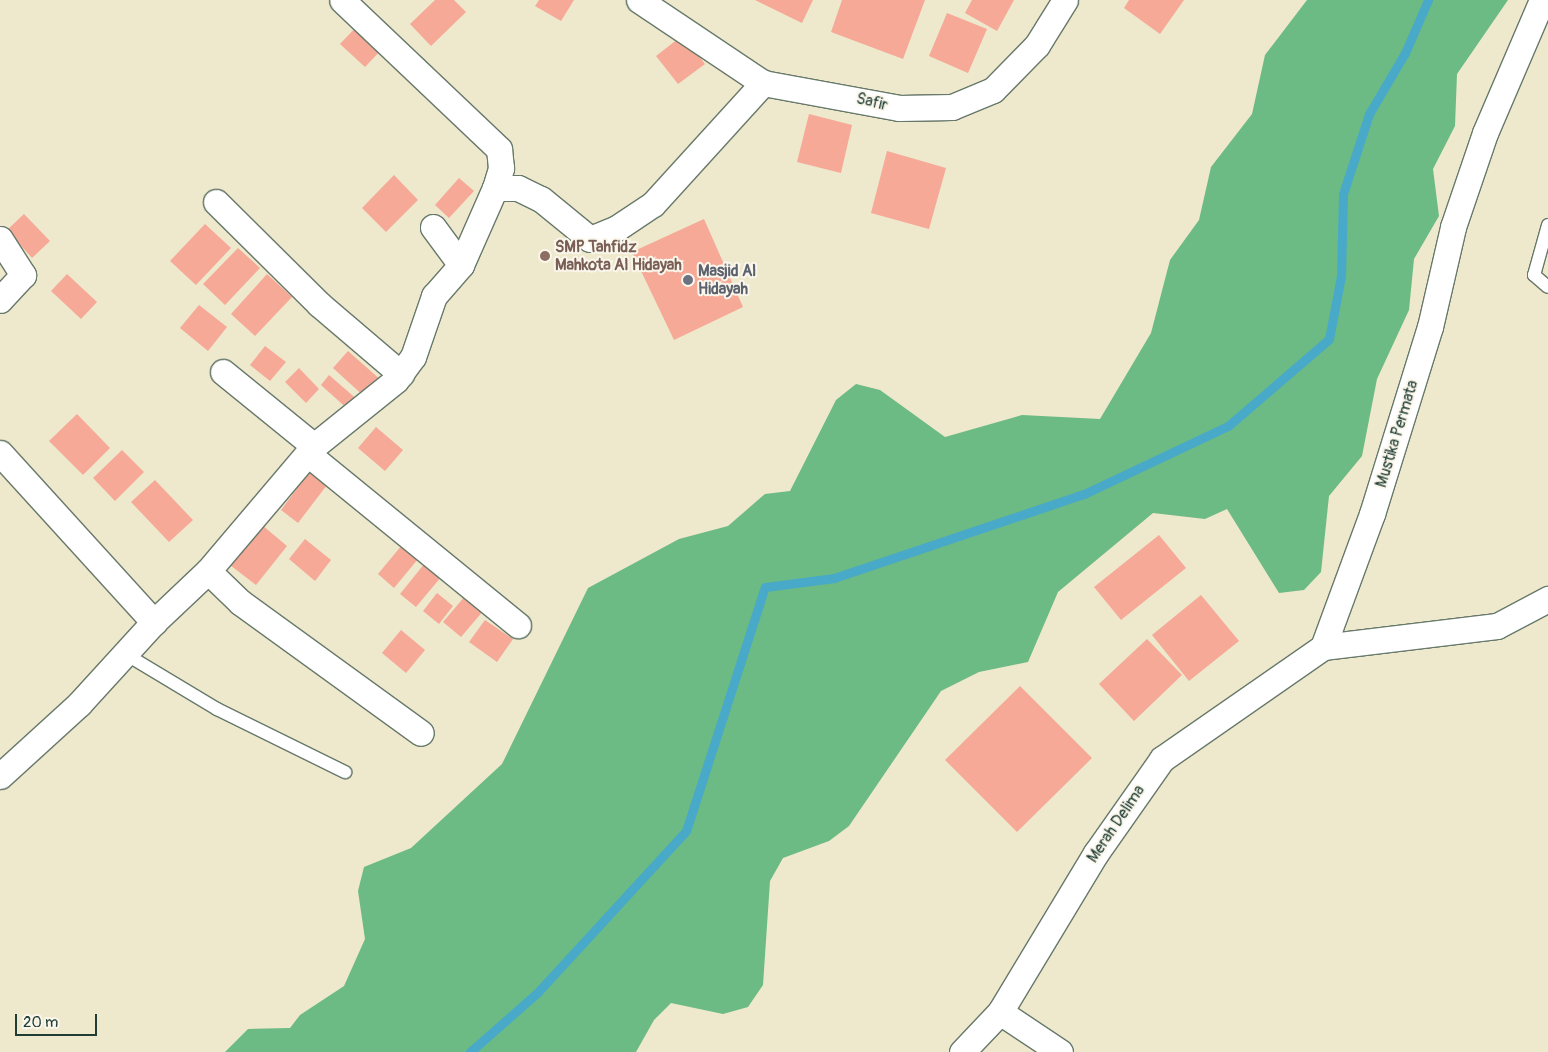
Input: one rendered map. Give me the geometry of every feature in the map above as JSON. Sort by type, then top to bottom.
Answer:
[{"type":"street","points":[[0,776],[127,656],[154,622],[208,571],[311,450],[401,374],[413,357],[434,296],[461,265],[495,188],[501,168],[499,149],[342,0]]},
{"type":"street","name":"Safir","points":[[639,0],[679,10],[689,38],[763,83],[899,108],[952,107],[994,90],[1037,45],[1065,0]]},
{"type":"street","name":"Mustika Permata","points":[[1323,647],[1372,514],[1430,326],[1453,227],[1485,133],[1542,0]]},
{"type":"street","points":[[495,188],[518,188],[541,199],[590,238],[617,228],[653,204],[763,83]]},
{"type":"street","points":[[216,202],[319,304],[401,374]]},
{"type":"street","points":[[433,227],[461,265]]},
{"type":"street","points":[[0,239],[22,275],[0,300]]},
{"type":"street","points":[[223,372],[311,450],[518,625]]},
{"type":"street","points":[[0,454],[154,622]]},
{"type":"street","points":[[208,571],[240,602],[421,733]]},
{"type":"street","points":[[1323,647],[1497,626],[1548,599]]},
{"type":"street","name":"Merah Delima","points":[[962,1052],[1000,1012],[1096,853],[1162,759],[1323,647]]},
{"type":"street","points":[[1000,1012],[1060,1052]]},
{"type":"lane","points":[[1548,225],[1534,275],[1548,287]]},
{"type":"lane","points":[[127,656],[218,709],[345,772]]},
{"type":"green space","points":[[1307,0],[1508,0],[1457,74],[1455,126],[1433,169],[1439,216],[1414,259],[1409,310],[1377,379],[1362,456],[1329,496],[1321,572],[1304,590],[1279,593],[1227,509],[1205,519],[1153,513],[1058,592],[1028,662],[979,672],[941,691],[849,826],[829,841],[783,858],[770,881],[763,985],[748,1007],[723,1014],[671,1003],[654,1020],[636,1052],[225,1052],[248,1029],[290,1028],[300,1015],[344,986],[365,939],[358,891],[364,867],[411,848],[502,764],[588,588],[679,539],[728,526],[765,494],[790,491],[836,400],[856,384],[880,390],[945,437],[1022,415],[1100,419],[1151,333],[1170,260],[1199,220],[1211,167],[1252,114],[1265,55]]},
{"type":"building","points":[[435,0],[454,0],[466,12],[431,46],[410,24]]},
{"type":"building","points":[[539,0],[574,0],[561,21],[535,6]]},
{"type":"building","points":[[755,0],[813,0],[802,23]]},
{"type":"building","points":[[842,0],[925,0],[903,59],[831,32]]},
{"type":"building","points":[[972,0],[1014,0],[997,31],[965,13]]},
{"type":"building","points":[[1129,0],[1184,0],[1160,34],[1124,8]]},
{"type":"building","points":[[947,13],[987,29],[968,73],[929,56]]},
{"type":"building","points":[[359,24],[384,47],[365,67],[340,44]]},
{"type":"building","points":[[683,35],[705,64],[678,84],[656,56]]},
{"type":"building","points":[[809,114],[852,125],[841,173],[797,162]]},
{"type":"building","points":[[887,151],[946,168],[929,229],[871,213]]},
{"type":"building","points":[[394,175],[418,200],[386,232],[362,208]]},
{"type":"building","points":[[459,178],[474,191],[449,218],[435,205]]},
{"type":"building","points":[[24,214],[50,241],[32,258],[7,230]]},
{"type":"building","name":"Masjid Al Hidayah","points":[[704,219],[743,307],[674,340],[632,252]]},
{"type":"building","points":[[205,224],[231,248],[196,285],[170,261]]},
{"type":"building","points":[[238,248],[260,268],[225,305],[203,284]]},
{"type":"building","points":[[67,274],[97,302],[81,319],[51,291]]},
{"type":"building","points":[[267,274],[292,297],[255,336],[231,314]]},
{"type":"building","points":[[199,305],[227,327],[208,351],[180,328]]},
{"type":"building","points":[[265,346],[286,362],[270,381],[250,365]]},
{"type":"building","points":[[348,351],[382,381],[366,398],[333,368]]},
{"type":"building","points":[[299,368],[319,389],[306,403],[285,382]]},
{"type":"building","points":[[329,375],[360,402],[351,412],[321,385]]},
{"type":"building","points":[[77,414],[110,448],[83,475],[49,441]]},
{"type":"building","points":[[376,427],[403,450],[385,471],[358,448]]},
{"type":"building","points":[[122,450],[144,472],[115,501],[93,478]]},
{"type":"building","points":[[310,471],[327,485],[298,523],[281,510]]},
{"type":"building","points":[[155,480],[193,520],[169,542],[131,502]]},
{"type":"building","points":[[262,525],[287,546],[256,585],[230,565]]},
{"type":"building","points":[[1159,535],[1186,568],[1121,620],[1094,587]]},
{"type":"building","points":[[305,539],[331,560],[315,581],[289,559]]},
{"type":"building","points":[[402,545],[418,559],[394,588],[378,574]]},
{"type":"building","points":[[425,563],[441,577],[416,607],[400,594]]},
{"type":"building","points":[[437,593],[453,606],[439,624],[423,611]]},
{"type":"building","points":[[466,595],[484,610],[461,637],[443,622]]},
{"type":"building","points":[[1201,595],[1239,641],[1189,681],[1152,635]]},
{"type":"building","points":[[485,620],[513,639],[497,662],[469,642]]},
{"type":"building","points":[[401,630],[425,650],[406,673],[382,653]]},
{"type":"building","points":[[1147,639],[1182,675],[1134,721],[1099,684]]},
{"type":"building","points":[[1020,686],[1092,758],[1017,832],[945,760]]},
{"type":"waterway","points":[[470,1052],[537,993],[686,831],[765,587],[834,578],[1084,494],[1228,426],[1329,339],[1341,276],[1343,194],[1369,114],[1405,53],[1428,0]]},
{"type":"place","name":"SMP Tahfidz Mahkota Al Hidayah","points":[[545,256]]},
{"type":"place","name":"Masjid Al Hidayah","points":[[688,280]]}]
